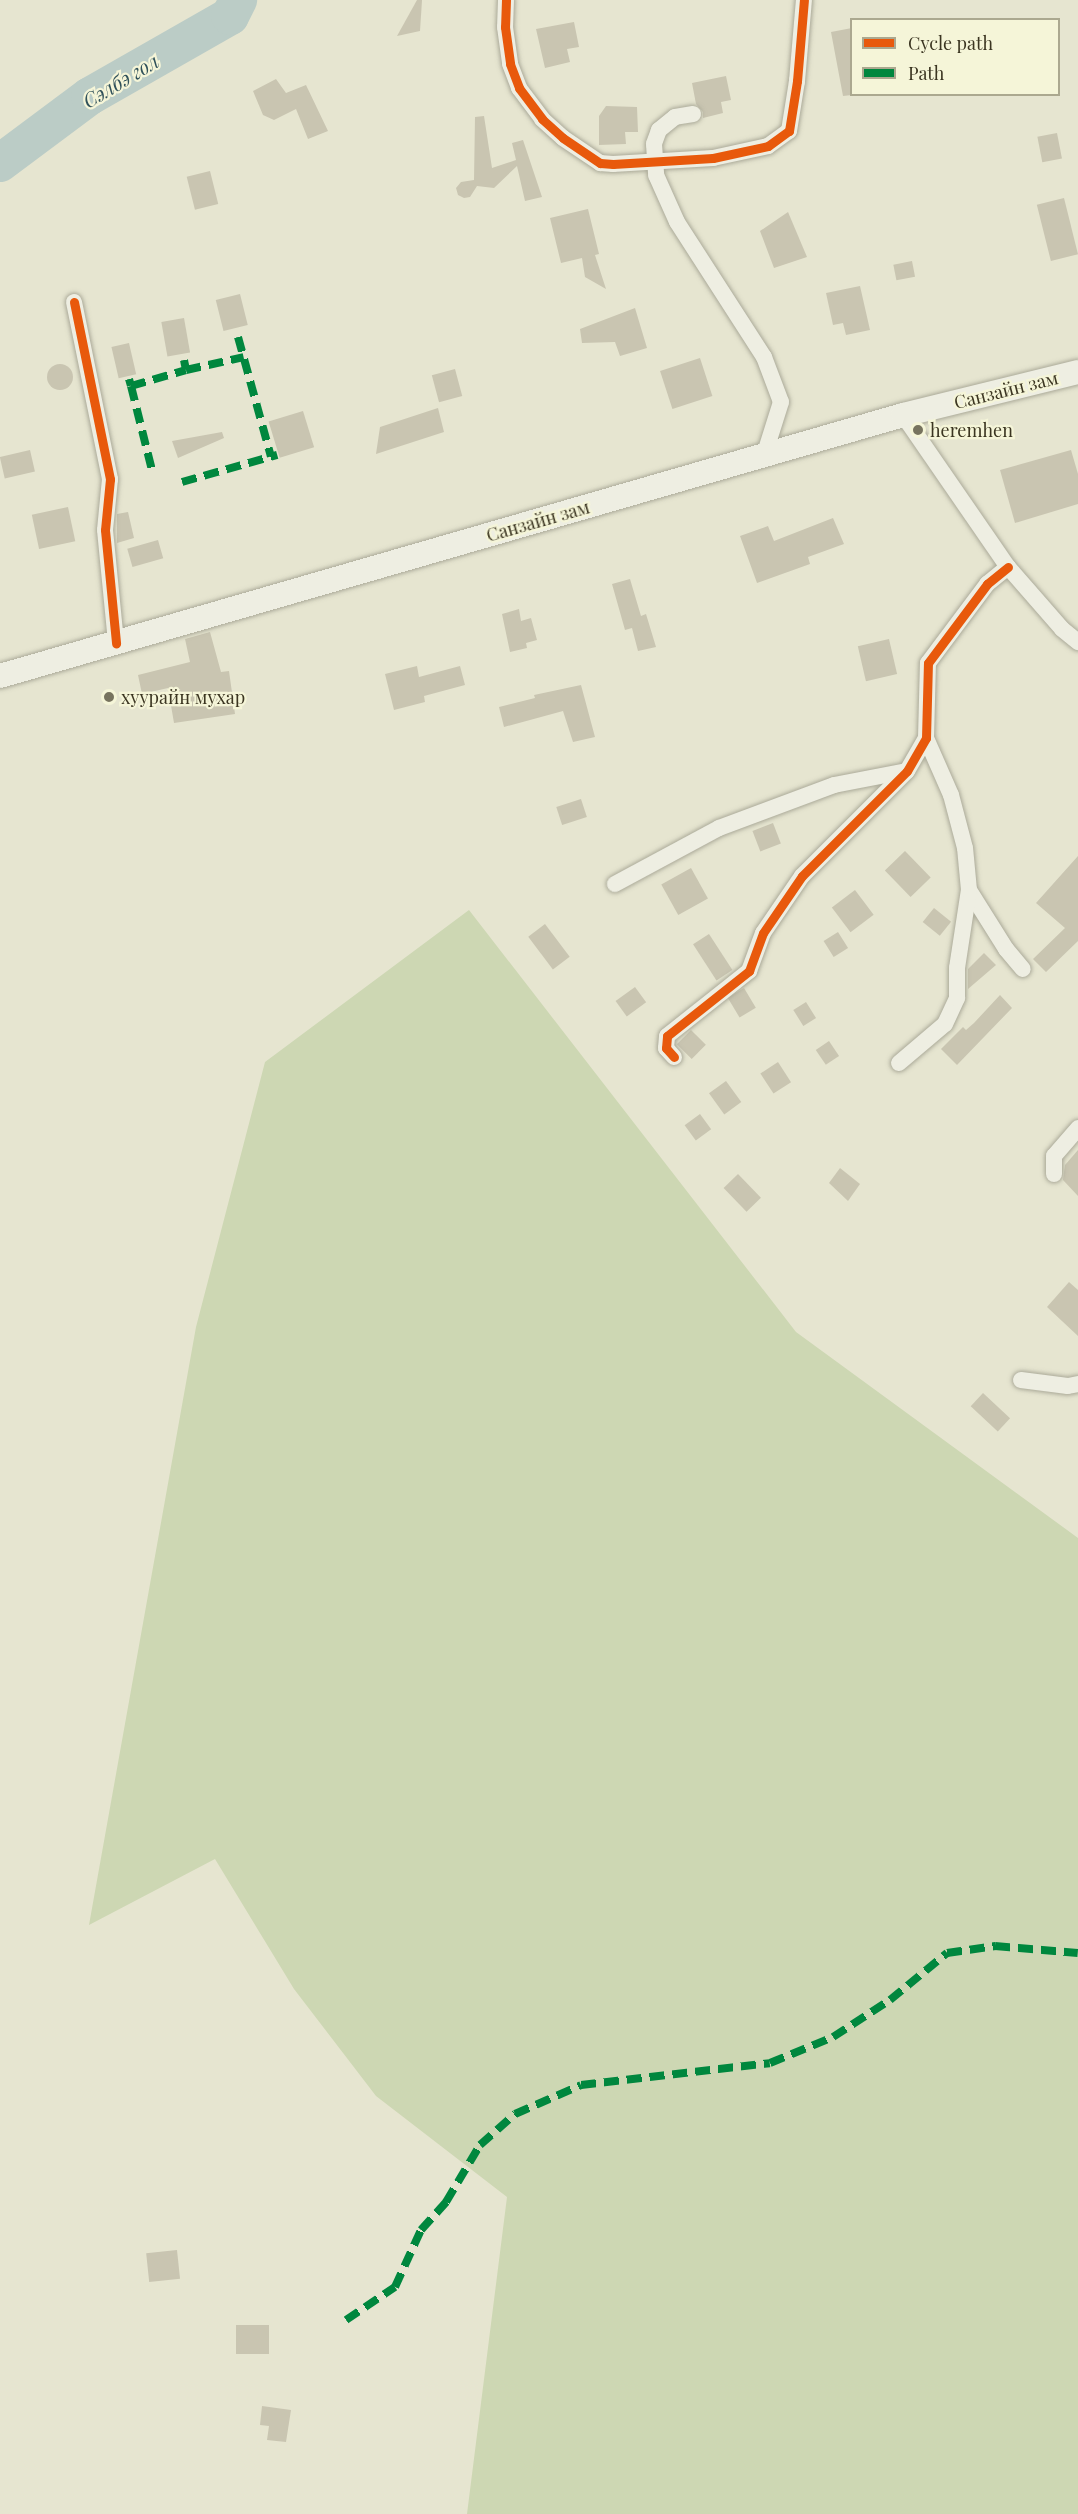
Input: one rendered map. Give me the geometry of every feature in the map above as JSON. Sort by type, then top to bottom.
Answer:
[{"type":"main road","name":"Санзайн зам","points":[[0,676],[903,415],[1078,372]]},
{"type":"street","points":[[506,0],[505,27],[510,64],[519,88],[542,119],[600,163],[713,158],[768,146],[789,131],[797,81],[804,0]]},
{"type":"street","points":[[693,114],[675,117],[659,130],[654,144],[656,175],[677,222],[764,357],[781,402],[764,456]]},
{"type":"street","points":[[74,302],[110,479],[105,530],[116,643]]},
{"type":"street","points":[[903,415],[1008,567],[1062,629],[1078,642]]},
{"type":"street","points":[[899,1063],[945,1024],[957,998],[957,968],[969,890],[965,848],[951,795],[926,738],[928,663],[987,584],[1008,567]]},
{"type":"street","points":[[674,1057],[666,1048],[667,1036],[749,971],[764,933],[802,876],[907,771],[926,738]]},
{"type":"street","points":[[615,884],[719,828],[834,785],[907,771]]},
{"type":"street","points":[[969,890],[1006,949],[1023,969]]},
{"type":"street","points":[[1054,1174],[1054,1156],[1078,1128]]},
{"type":"street","points":[[1021,1380],[1068,1386],[1078,1384]]},
{"type":"green space","points":[[469,910],[796,1332],[1078,1538],[1078,2514],[467,2514],[507,2197],[376,2096],[294,1989],[215,1859],[89,1925],[196,1327],[265,1062]]},
{"type":"building","points":[[417,0],[422,0],[420,31],[397,36]]},
{"type":"building","points":[[574,22],[579,47],[567,49],[570,62],[545,68],[536,29]]},
{"type":"building","points":[[850,28],[850,95],[843,96],[831,32]]},
{"type":"building","points":[[726,76],[731,100],[721,102],[723,113],[703,118],[703,112],[696,104],[692,83]]},
{"type":"building","points":[[276,79],[286,93],[306,85],[328,131],[308,139],[296,109],[274,120],[263,115],[253,91]]},
{"type":"building","points":[[606,106],[637,107],[638,132],[625,132],[626,144],[599,145],[599,116]]},
{"type":"building","points":[[484,116],[492,168],[516,160],[512,143],[523,140],[542,197],[525,201],[517,166],[494,188],[477,186],[470,197],[464,198],[458,195],[456,188],[461,182],[474,180],[475,117]]},
{"type":"building","points":[[1057,133],[1062,159],[1042,162],[1037,137]]},
{"type":"building","points":[[210,171],[218,204],[195,210],[187,177]]},
{"type":"building","points":[[1064,198],[1078,254],[1051,261],[1037,205]]},
{"type":"building","points":[[588,209],[599,254],[595,255],[606,289],[585,277],[582,258],[561,263],[550,218]]},
{"type":"building","points":[[788,212],[807,257],[774,268],[760,231]]},
{"type":"building","points":[[912,261],[915,277],[896,280],[893,265]]},
{"type":"building","points":[[860,286],[870,330],[846,335],[843,323],[833,325],[826,293]]},
{"type":"building","points":[[240,294],[248,325],[223,331],[216,300]]},
{"type":"building","points":[[635,308],[647,348],[620,356],[615,342],[582,343],[580,329]]},
{"type":"building","points":[[184,318],[190,352],[167,356],[161,322]]},
{"type":"building","points":[[129,343],[136,374],[119,378],[111,347]]},
{"type":"building","points":[[700,358],[712,396],[672,409],[660,371]]},
{"type":"building","points":[[60,364],[69,368],[73,377],[69,386],[60,390],[51,386],[47,377],[51,368]]},
{"type":"building","points":[[455,369],[462,396],[439,402],[432,375]]},
{"type":"building","points":[[438,408],[444,432],[376,454],[380,427]]},
{"type":"building","points":[[303,411],[314,447],[280,458],[269,422]]},
{"type":"building","points":[[222,432],[224,438],[178,458],[172,441]]},
{"type":"building","points":[[30,450],[35,471],[5,478],[0,457]]},
{"type":"building","points":[[1071,450],[1078,474],[1078,504],[1015,523],[1000,470]]},
{"type":"building","points":[[68,507],[75,541],[39,549],[32,515]]},
{"type":"building","points":[[128,512],[134,538],[117,543],[117,514]]},
{"type":"building","points":[[833,518],[844,544],[808,557],[810,564],[757,583],[740,536],[768,526],[774,541]]},
{"type":"building","points":[[158,540],[163,558],[132,567],[127,549]]},
{"type":"building","points":[[630,579],[641,616],[646,614],[656,647],[638,651],[632,628],[625,630],[612,584]]},
{"type":"building","points":[[519,609],[521,621],[531,618],[537,640],[526,643],[527,648],[510,652],[502,614]]},
{"type":"building","points":[[210,632],[221,672],[229,671],[235,714],[174,723],[168,688],[142,694],[138,675],[190,662],[185,639]]},
{"type":"building","points":[[889,639],[897,674],[866,681],[858,646]]},
{"type":"building","points":[[417,666],[419,677],[460,666],[465,685],[424,696],[425,702],[394,710],[385,674]]},
{"type":"building","points":[[581,685],[595,737],[573,742],[563,711],[504,727],[499,707],[535,698],[534,695]]},
{"type":"building","points":[[581,799],[587,817],[562,825],[556,807]]},
{"type":"building","points":[[773,823],[781,844],[760,851],[752,831]]},
{"type":"building","points":[[905,851],[931,878],[911,897],[885,870]]},
{"type":"building","points":[[1078,856],[1078,941],[1046,972],[1033,959],[1065,928],[1036,903]]},
{"type":"building","points":[[691,868],[708,899],[678,915],[661,884]]},
{"type":"building","points":[[855,890],[874,915],[850,932],[832,907]]},
{"type":"building","points":[[934,908],[951,922],[940,936],[923,922]]},
{"type":"building","points":[[545,924],[570,957],[553,969],[528,937]]},
{"type":"building","points":[[838,932],[848,948],[834,957],[824,941]]},
{"type":"building","points":[[709,934],[732,970],[716,980],[693,944]]},
{"type":"building","points":[[984,953],[996,965],[968,989],[968,969]]},
{"type":"building","points":[[635,987],[646,1002],[627,1016],[616,1001]]},
{"type":"building","points":[[744,988],[756,1008],[740,1018],[728,998]]},
{"type":"building","points":[[1000,995],[1012,1008],[957,1065],[941,1049],[963,1027],[966,1030],[974,1023]]},
{"type":"building","points":[[806,1002],[816,1018],[803,1026],[793,1010]]},
{"type":"building","points":[[691,1030],[706,1045],[692,1059],[677,1044]]},
{"type":"building","points":[[829,1041],[839,1056],[826,1065],[816,1050]]},
{"type":"building","points":[[778,1062],[791,1082],[773,1094],[760,1073]]},
{"type":"building","points":[[726,1081],[741,1102],[724,1114],[709,1093]]},
{"type":"building","points":[[700,1114],[711,1129],[696,1141],[685,1125]]},
{"type":"building","points":[[1078,1150],[1078,1196],[1063,1180],[1065,1165]]},
{"type":"building","points":[[840,1168],[860,1184],[848,1201],[829,1183]]},
{"type":"building","points":[[738,1174],[761,1198],[747,1212],[724,1188]]},
{"type":"building","points":[[1069,1282],[1078,1290],[1078,1336],[1047,1307]]},
{"type":"building","points":[[983,1393],[1010,1418],[998,1431],[971,1406]]},
{"type":"building","points":[[177,2250],[180,2279],[149,2282],[146,2253]]},
{"type":"building","points":[[236,2325],[269,2325],[269,2354],[236,2354]]},
{"type":"building","points":[[262,2406],[291,2410],[286,2442],[267,2440],[269,2426],[260,2425]]},
{"type":"waterway","name":"Сэлбэ гол","points":[[0,163],[90,96],[230,16],[238,0]]},
{"type":"marked path","points":[[238,337],[271,457]]},
{"type":"marked path","points":[[184,360],[186,370],[244,357]]},
{"type":"marked path","points":[[129,379],[131,386],[186,370]]},
{"type":"marked path","points":[[131,386],[152,470]]},
{"type":"marked path","points":[[182,482],[277,455]]},
{"type":"marked path","points":[[346,2320],[395,2287],[421,2230],[446,2202],[480,2145],[515,2114],[581,2085],[770,2063],[833,2037],[890,2000],[947,1953],[995,1946],[1078,1953]]},
{"type":"cycle path","points":[[506,0],[505,27],[510,64],[519,88],[542,119],[563,138],[600,163],[613,164],[713,158],[768,146],[789,131],[797,81],[804,0]]},
{"type":"cycle path","points":[[74,302],[110,479],[105,530],[116,643]]},
{"type":"cycle path","points":[[674,1057],[666,1048],[667,1036],[749,971],[763,933],[802,876],[907,771],[926,738],[928,663],[987,584],[1008,567]]},
{"type":"place","name":"heremhen","points":[[918,430]]},
{"type":"place","name":"хуурайн мухар","points":[[109,697]]}]
